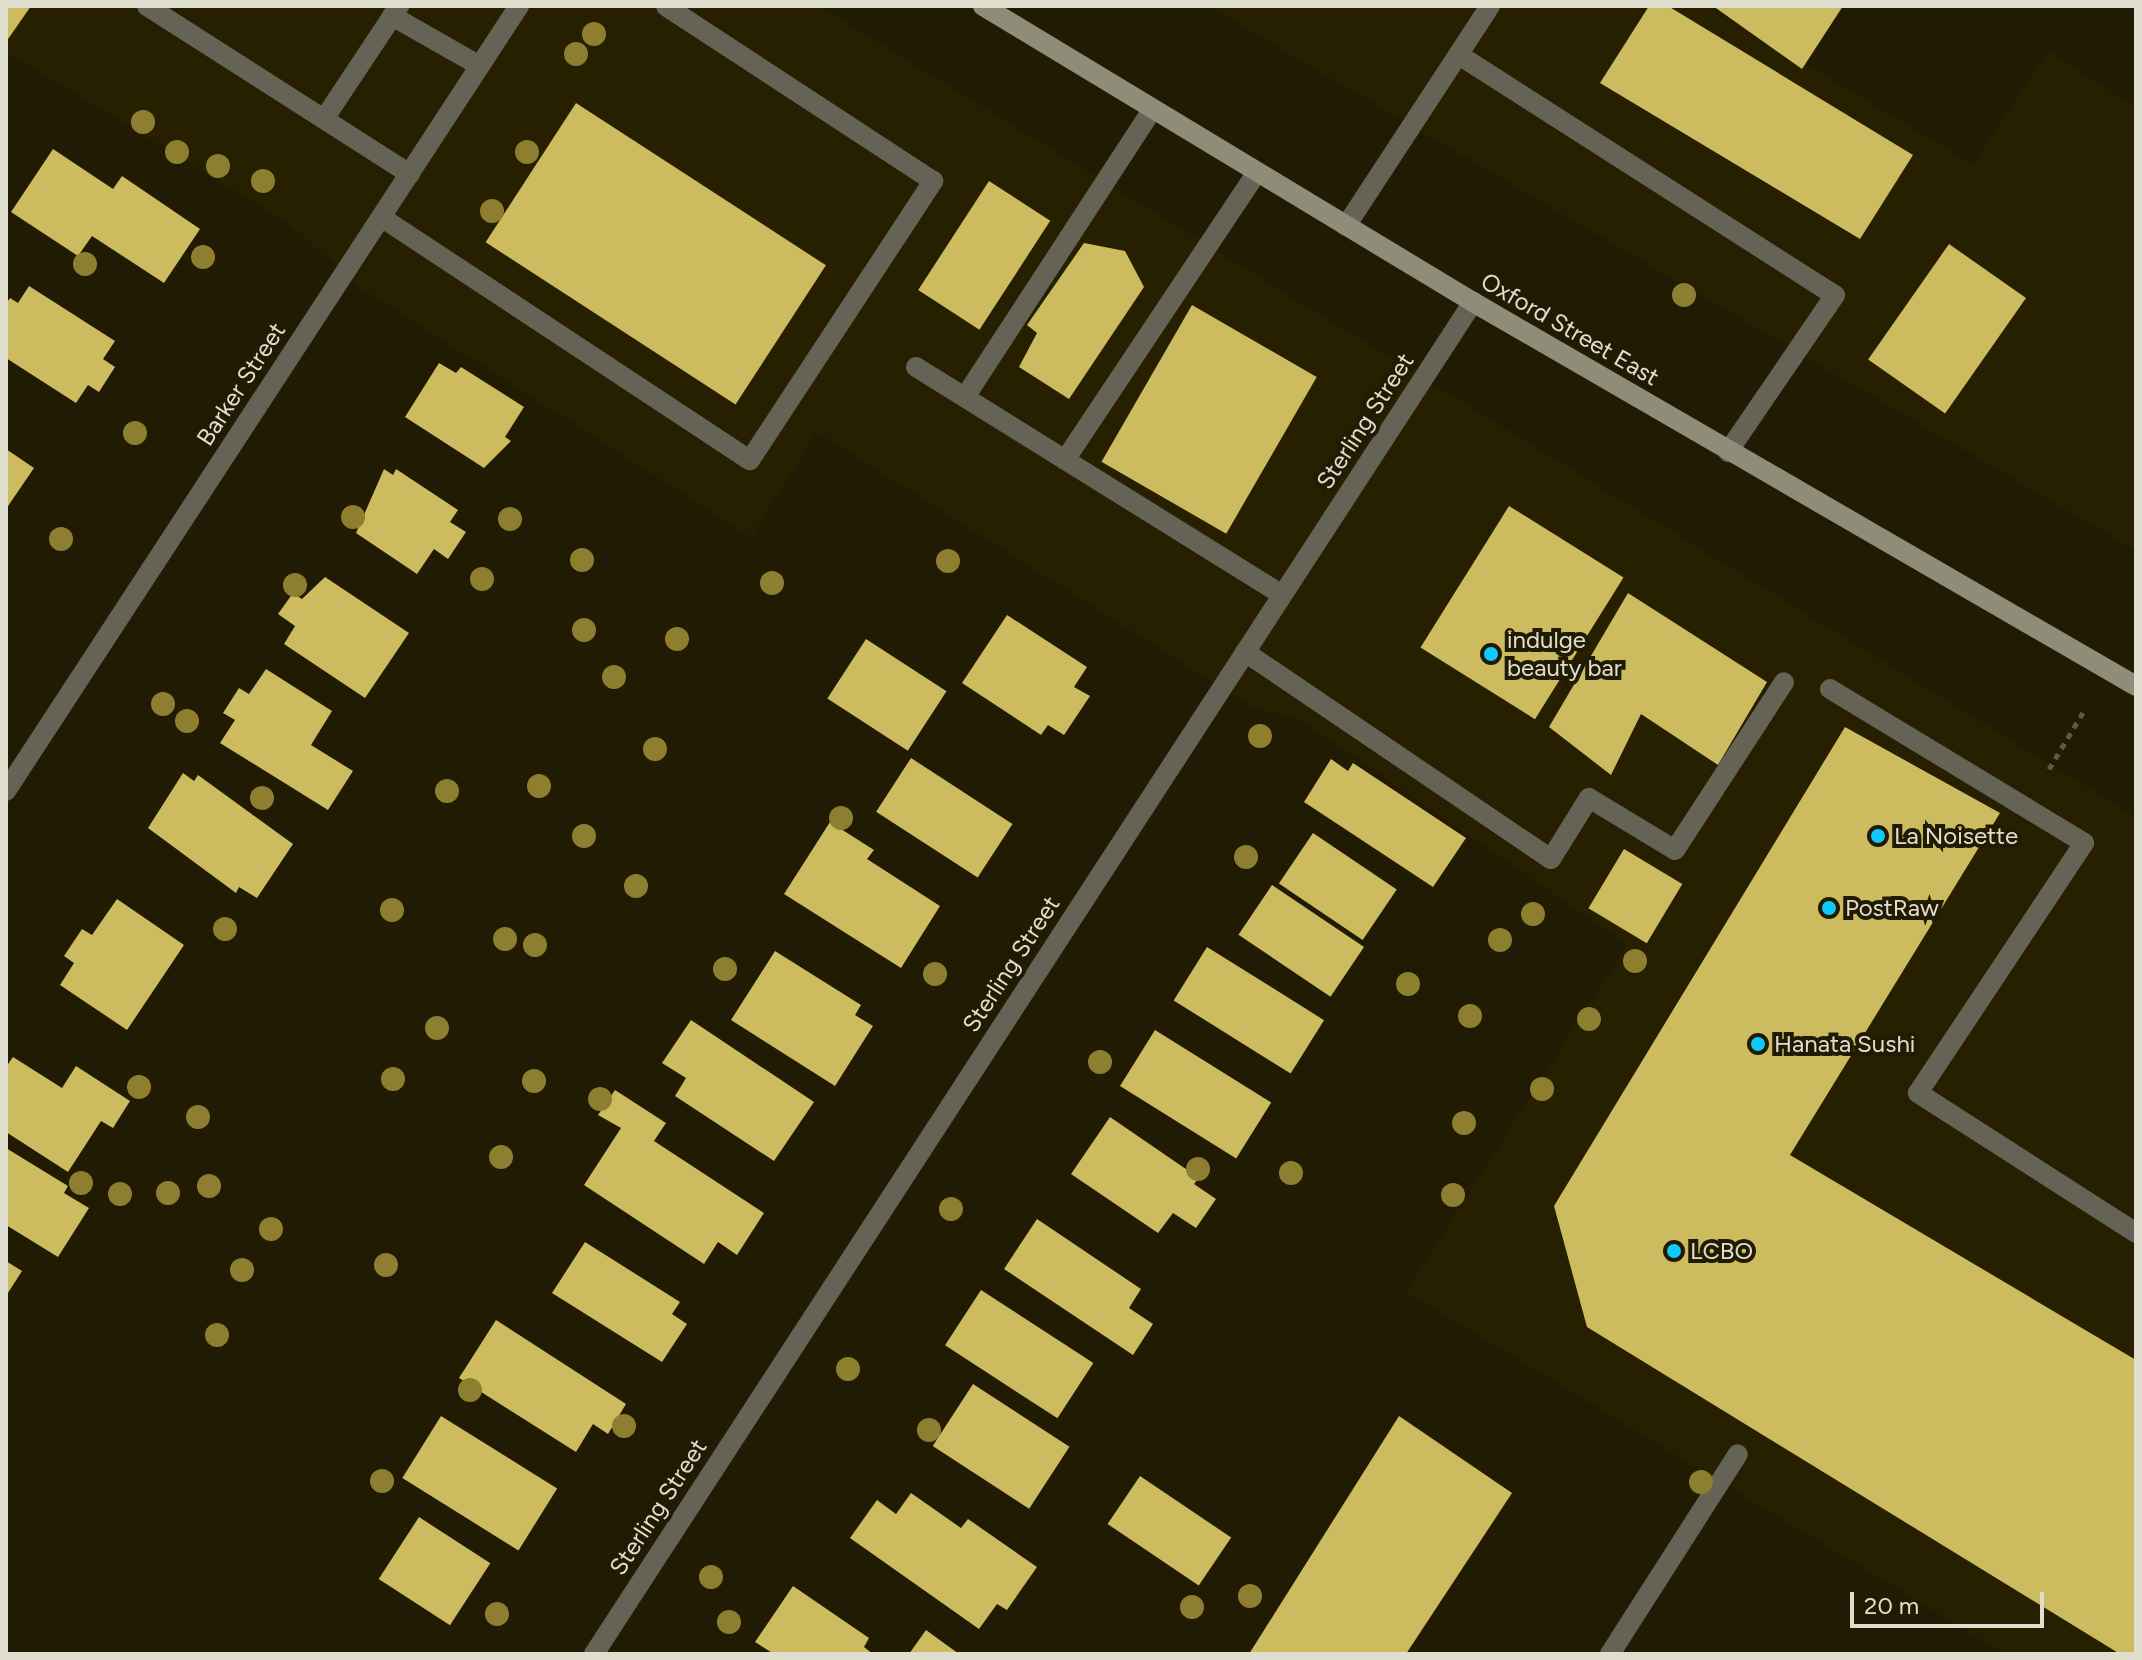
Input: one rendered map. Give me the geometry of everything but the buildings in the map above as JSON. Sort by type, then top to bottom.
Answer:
[{"type":"main road","name":"Oxford Street East","points":[[983,6],[1473,302],[2136,686]]},
{"type":"street","points":[[147,6],[410,174]]},
{"type":"street","name":"Barker Street","points":[[6,791],[519,6]]},
{"type":"street","points":[[381,217],[750,460],[933,181],[666,6]]},
{"type":"street","points":[[1346,226],[1490,6]]},
{"type":"street","points":[[324,119],[395,11],[480,66]]},
{"type":"street","points":[[1459,55],[1835,295],[1728,452]]},
{"type":"street","points":[[965,397],[1153,109]]},
{"type":"street","points":[[1065,460],[1257,172]]},
{"type":"street","name":"Sterling Street","points":[[594,1654],[1473,302]]},
{"type":"street","points":[[916,367],[1282,595]]},
{"type":"street","points":[[1245,652],[1551,859],[1589,798],[1675,850],[1784,682]]},
{"type":"street","points":[[1830,689],[2084,843],[1918,1093],[2136,1233]]},
{"type":"street","points":[[1610,1654],[1738,1454]]},
{"type":"path","points":[[2026,808],[2107,670]]},
{"type":"shaded area","points":[[6,6],[819,6],[2136,817],[2136,1654],[2005,1654],[1406,1292],[1627,944],[1296,717],[1255,709],[817,432],[751,537],[361,288],[287,222],[6,52]]},
{"type":"shaded area","points":[[1208,6],[1710,6],[1973,164],[2048,51],[2136,107],[2136,551]]},
{"type":"place","name":"indulge beauty bar","points":[[1491,654]]},
{"type":"place","name":"La Noisette","points":[[1878,836]]},
{"type":"place","name":"PostRaw","points":[[1829,908]]},
{"type":"place","name":"Hanata Sushi","points":[[1758,1044]]},
{"type":"place","name":"LCBO","points":[[1674,1251]]}]
